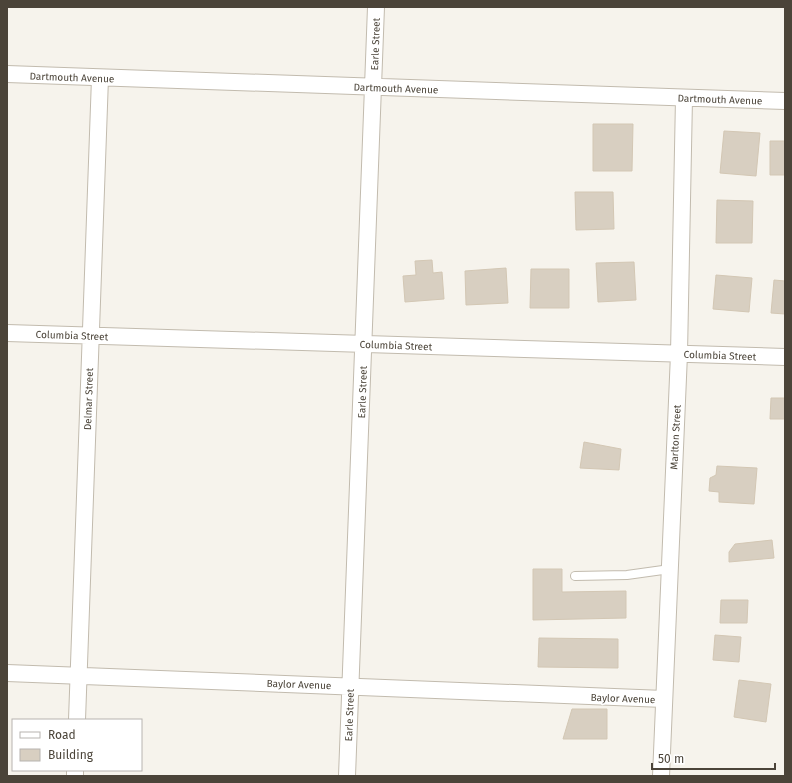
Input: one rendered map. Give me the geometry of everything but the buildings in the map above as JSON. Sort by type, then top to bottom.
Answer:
[{"type":"street","name":"Earle Street","points":[[347,776],[376,7]]},
{"type":"street","name":"Dartmouth Avenue","points":[[7,74],[785,101]]},
{"type":"street","name":"Delmar Street","points":[[77,719],[100,78]]},
{"type":"street","name":"Marlton Street","points":[[661,776],[679,354],[684,98]]},
{"type":"street","name":"Columbia Street","points":[[7,333],[785,357]]},
{"type":"street","name":"Baylor Avenue","points":[[7,673],[664,699]]},
{"type":"lane","points":[[575,576],[627,575],[670,569]]}]
